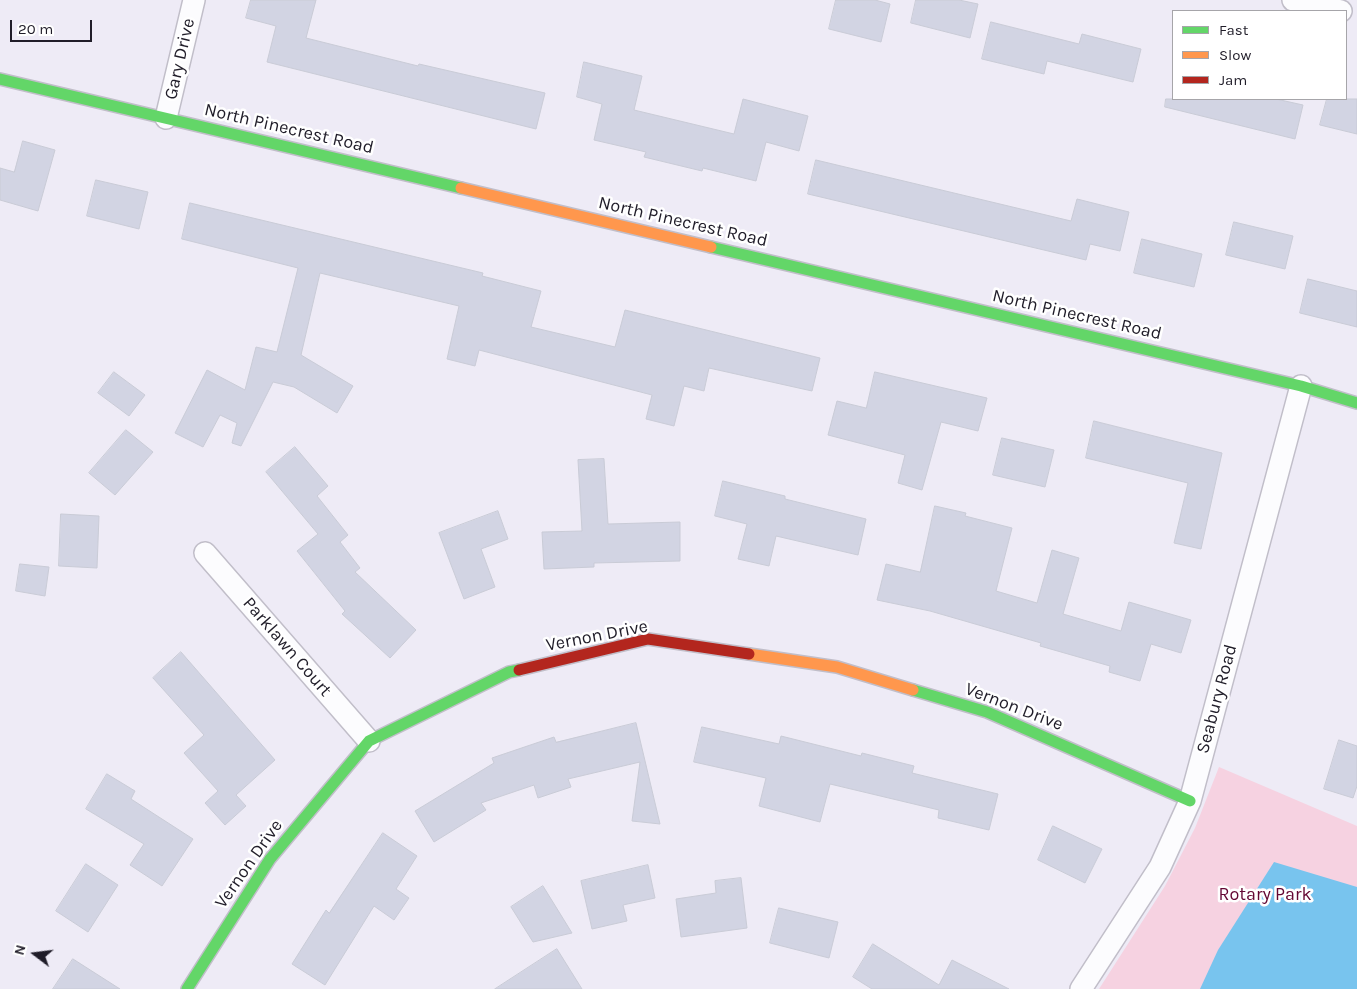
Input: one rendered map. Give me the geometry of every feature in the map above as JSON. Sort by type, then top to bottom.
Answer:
[{"type":"street","name":"Gary Drive","points":[[166,118],[194,0]]},
{"type":"street","points":[[1293,0],[1337,10]]},
{"type":"street","name":"North Pinecrest Road","points":[[0,79],[1301,386],[1357,403]]},
{"type":"street","name":"Seabury Road","points":[[1081,989],[1160,867],[1190,800],[1301,386]]},
{"type":"street","name":"Parklawn Court","points":[[205,553],[369,741]]},
{"type":"street","name":"Vernon Drive","points":[[187,989],[270,859],[369,741],[509,672],[648,639],[837,667],[987,712],[1190,800]]},
{"type":"green space","name":"Rotary Park","points":[[1219,767],[1357,826],[1357,989],[1099,989],[1165,886],[1195,828]]},
{"type":"water","points":[[1274,862],[1357,887],[1357,989],[1200,989],[1218,950]]},
{"type":"building","points":[[251,0],[316,0],[306,38],[418,66],[419,64],[545,93],[536,129],[267,62],[276,26],[246,18]]},
{"type":"building","points":[[836,0],[875,0],[890,4],[881,42],[829,29]]},
{"type":"building","points":[[916,0],[959,0],[978,4],[970,38],[911,23]]},
{"type":"building","points":[[991,22],[1079,44],[1082,34],[1141,49],[1133,82],[1047,61],[1044,74],[982,59]]},
{"type":"building","points":[[584,62],[642,76],[634,110],[734,134],[743,99],[808,116],[799,151],[766,142],[756,181],[703,168],[702,171],[644,157],[646,152],[594,140],[602,104],[577,97]]},
{"type":"building","points":[[1166,99],[1280,100],[1303,105],[1295,139],[1165,107]]},
{"type":"building","points":[[1357,99],[1357,134],[1320,125],[1327,100]]},
{"type":"building","points":[[23,141],[55,150],[38,211],[0,200],[0,168],[14,172]]},
{"type":"building","points":[[816,160],[1071,221],[1077,199],[1129,212],[1120,251],[1090,244],[1086,260],[808,194]]},
{"type":"building","points":[[96,180],[148,192],[139,229],[87,216]]},
{"type":"building","points":[[190,203],[483,273],[482,276],[541,291],[531,327],[615,347],[625,310],[820,358],[812,391],[709,368],[704,391],[684,386],[674,426],[646,419],[652,395],[479,350],[475,366],[447,359],[459,306],[320,273],[301,355],[353,386],[337,413],[294,387],[273,382],[241,446],[232,443],[237,423],[220,415],[203,447],[175,433],[207,370],[245,390],[256,347],[277,352],[298,268],[182,239]]},
{"type":"building","points":[[1234,222],[1293,236],[1285,269],[1226,255]]},
{"type":"building","points":[[1142,239],[1202,254],[1194,287],[1134,273]]},
{"type":"building","points":[[1308,279],[1357,291],[1357,327],[1300,313]]},
{"type":"building","points":[[114,372],[145,395],[129,416],[98,393]]},
{"type":"building","points":[[875,372],[987,398],[978,431],[941,422],[922,490],[898,483],[905,455],[828,435],[837,401],[866,408]]},
{"type":"building","points":[[1094,421],[1222,453],[1201,549],[1174,543],[1188,483],[1086,458]]},
{"type":"building","points":[[126,430],[153,452],[115,495],[89,473]]},
{"type":"building","points":[[1002,438],[1054,450],[1045,487],[993,475]]},
{"type":"building","points":[[295,447],[328,486],[317,496],[348,535],[340,542],[360,568],[355,572],[416,630],[390,658],[342,614],[345,611],[297,551],[318,534],[266,472]]},
{"type":"building","points":[[604,459],[608,524],[680,522],[680,561],[594,563],[594,567],[544,569],[542,532],[582,531],[578,460]]},
{"type":"building","points":[[723,481],[866,519],[858,555],[776,536],[769,566],[738,559],[747,524],[715,516]]},
{"type":"building","points":[[935,506],[966,513],[965,516],[1012,528],[996,591],[1037,603],[1052,550],[1079,558],[1063,614],[1121,631],[1129,602],[1191,620],[1181,653],[1151,644],[1140,681],[1109,672],[1110,666],[1040,646],[1041,643],[930,611],[877,600],[886,564],[920,572]]},
{"type":"building","points":[[498,511],[508,539],[481,549],[495,587],[464,599],[439,533]]},
{"type":"building","points":[[61,514],[99,516],[97,568],[59,566]]},
{"type":"building","points":[[20,564],[49,567],[45,596],[16,591]]},
{"type":"building","points":[[181,652],[275,760],[236,795],[246,806],[225,825],[205,803],[218,791],[184,753],[204,735],[153,678]]},
{"type":"building","points":[[636,723],[660,824],[632,821],[640,762],[568,779],[571,787],[538,798],[534,785],[481,803],[486,810],[434,842],[415,811],[494,763],[492,758],[554,737],[556,742]]},
{"type":"building","points":[[702,727],[779,744],[781,736],[861,756],[862,753],[914,766],[912,773],[998,794],[989,830],[938,818],[939,810],[830,784],[820,822],[759,806],[766,778],[694,762]]},
{"type":"building","points":[[1339,740],[1357,746],[1357,786],[1353,798],[1324,789]]},
{"type":"building","points":[[107,774],[135,791],[131,799],[193,839],[162,886],[130,865],[144,844],[86,809]]},
{"type":"building","points":[[1053,826],[1102,849],[1085,883],[1038,860]]},
{"type":"building","points":[[383,833],[417,856],[396,889],[409,898],[394,920],[374,906],[325,985],[292,964],[326,910],[329,913]]},
{"type":"building","points":[[86,864],[118,885],[88,932],[56,911]]},
{"type":"building","points":[[648,865],[655,898],[623,905],[627,921],[592,929],[581,881]]},
{"type":"building","points":[[741,878],[747,928],[681,937],[676,899],[716,893],[715,881]]},
{"type":"building","points":[[543,886],[572,933],[533,942],[511,907]]},
{"type":"building","points":[[779,908],[838,922],[829,958],[770,943]]},
{"type":"building","points":[[873,944],[939,985],[952,960],[1009,989],[872,989],[853,977]]},
{"type":"building","points":[[557,949],[582,989],[495,989]]},
{"type":"building","points":[[73,959],[120,989],[53,989]]},
{"type":"traffic: fast","points":[[0,79],[461,188]]},
{"type":"traffic: fast","points":[[711,247],[1301,386],[1357,403]]},
{"type":"traffic: fast","points":[[187,989],[270,859],[369,741],[509,672],[519,670]]},
{"type":"traffic: fast","points":[[913,690],[987,712],[1190,801]]},
{"type":"traffic: slow","points":[[461,188],[711,247]]},
{"type":"traffic: slow","points":[[749,654],[837,667],[913,690]]},
{"type":"traffic: jam","points":[[519,670],[648,639],[749,654]]}]
